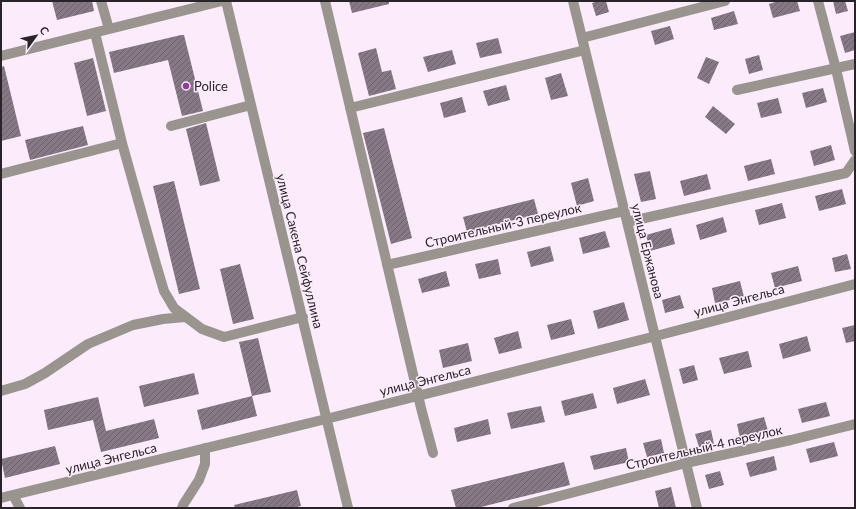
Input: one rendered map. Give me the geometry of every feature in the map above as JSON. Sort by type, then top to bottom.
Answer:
[{"type":"street","points":[[101,1],[109,29]]},
{"type":"street","points":[[1,56],[222,1]]},
{"type":"street","name":"улица Сакена Сейфуллина","points":[[226,1],[348,508]]},
{"type":"street","points":[[325,1],[418,396],[433,453]]},
{"type":"street","name":"улица Ержанова","points":[[573,1],[697,508]]},
{"type":"street","points":[[582,38],[725,1]]},
{"type":"street","points":[[818,1],[836,68],[855,151]]},
{"type":"street","points":[[95,33],[122,142],[164,291],[174,308],[202,329],[224,338],[303,317]]},
{"type":"street","points":[[350,108],[585,50]]},
{"type":"street","points":[[736,90],[855,64]]},
{"type":"street","points":[[171,126],[251,105]]},
{"type":"street","points":[[1,174],[122,142]]},
{"type":"street","points":[[627,222],[846,174],[855,160]]},
{"type":"street","name":"Строительный-3 переулок","points":[[387,265],[624,211]]},
{"type":"street","name":"улица Энгельса","points":[[1,498],[418,396],[855,284]]},
{"type":"street","points":[[1,391],[25,384],[46,373],[88,344],[133,326],[163,319],[186,317]]},
{"type":"street","name":"Строительный-4 переулок","points":[[513,508],[686,463],[855,424]]},
{"type":"street","points":[[182,508],[198,480],[205,464],[205,448]]},
{"type":"street","points":[[13,495],[20,508]]},
{"type":"building","points":[[52,1],[92,1],[94,11],[57,20]]},
{"type":"building","points":[[349,1],[389,1],[389,4],[352,13]]},
{"type":"building","points":[[606,1],[609,12],[596,16],[592,3]]},
{"type":"building","points":[[778,1],[797,1],[800,11],[773,18],[769,4]]},
{"type":"building","points":[[833,1],[845,1],[848,11],[836,14]]},
{"type":"building","points":[[734,11],[738,24],[714,30],[711,18]]},
{"type":"building","points":[[670,26],[674,39],[655,45],[651,31]]},
{"type":"building","points":[[855,32],[855,50],[845,53],[840,36]]},
{"type":"building","points":[[184,35],[203,111],[182,116],[168,60],[114,73],[109,52]]},
{"type":"building","points":[[498,38],[502,53],[480,58],[476,43]]},
{"type":"building","points":[[376,48],[382,72],[391,70],[396,89],[369,96],[358,53]]},
{"type":"building","points":[[452,50],[456,64],[428,72],[423,57]]},
{"type":"building","points":[[759,55],[763,70],[749,74],[745,59]]},
{"type":"building","points":[[706,57],[719,62],[709,84],[697,78]]},
{"type":"building","points":[[93,58],[106,111],[87,116],[74,63]]},
{"type":"building","points":[[4,66],[21,136],[1,141],[1,67]]},
{"type":"building","points":[[561,73],[568,96],[551,100],[545,78]]},
{"type":"building","points":[[506,85],[510,100],[488,106],[483,91]]},
{"type":"building","points":[[823,88],[827,102],[806,108],[802,93]]},
{"type":"building","points":[[462,97],[466,112],[444,118],[440,103]]},
{"type":"building","points":[[778,98],[782,113],[761,118],[757,103]]},
{"type":"building","points":[[713,106],[735,124],[726,134],[705,117]]},
{"type":"building","points":[[206,123],[220,181],[200,186],[186,129]]},
{"type":"building","points":[[83,126],[88,145],[30,160],[25,140]]},
{"type":"building","points":[[384,128],[412,238],[391,244],[363,133]]},
{"type":"building","points":[[831,145],[835,160],[814,166],[810,151]]},
{"type":"building","points":[[771,159],[775,174],[748,181],[744,166]]},
{"type":"building","points":[[650,171],[656,199],[641,202],[634,174]]},
{"type":"building","points":[[707,174],[711,189],[684,196],[680,181]]},
{"type":"building","points":[[588,178],[594,201],[577,206],[571,183]]},
{"type":"building","points":[[174,181],[200,289],[179,294],[153,186]]},
{"type":"building","points":[[842,189],[846,204],[819,211],[815,196]]},
{"type":"building","points":[[534,199],[538,214],[467,232],[463,217]]},
{"type":"building","points":[[782,203],[786,218],[759,225],[755,210]]},
{"type":"building","points":[[723,217],[727,232],[700,240],[696,225]]},
{"type":"building","points":[[671,228],[675,244],[650,251],[646,235]]},
{"type":"building","points":[[605,231],[610,247],[583,254],[579,238]]},
{"type":"building","points":[[550,246],[554,261],[531,267],[527,252]]},
{"type":"building","points":[[847,254],[851,269],[835,272],[832,258]]},
{"type":"building","points":[[498,259],[501,274],[479,279],[475,264]]},
{"type":"building","points":[[240,264],[254,319],[233,324],[220,269]]},
{"type":"building","points":[[798,266],[802,281],[775,288],[771,273]]},
{"type":"building","points":[[446,271],[450,286],[422,293],[418,279]]},
{"type":"building","points":[[740,281],[744,297],[715,303],[712,288]]},
{"type":"building","points":[[680,295],[684,308],[665,313],[662,300]]},
{"type":"building","points":[[624,302],[629,320],[598,329],[593,311]]},
{"type":"building","points":[[571,319],[575,334],[551,340],[547,325]]},
{"type":"building","points":[[855,325],[855,341],[846,343],[842,328]]},
{"type":"building","points":[[518,331],[522,348],[499,354],[494,338]]},
{"type":"building","points":[[807,336],[811,351],[783,359],[779,344]]},
{"type":"building","points":[[258,338],[271,392],[252,396],[239,342]]},
{"type":"building","points":[[468,343],[472,361],[443,368],[439,350]]},
{"type":"building","points":[[748,351],[752,367],[724,374],[719,358]]},
{"type":"building","points":[[694,365],[698,380],[683,384],[679,369]]},
{"type":"building","points":[[194,373],[199,394],[144,407],[139,386]]},
{"type":"building","points":[[645,379],[650,395],[617,404],[613,388]]},
{"type":"building","points":[[593,393],[597,408],[565,416],[561,401]]},
{"type":"building","points":[[252,396],[257,416],[202,430],[197,410]]},
{"type":"building","points":[[98,397],[106,431],[154,419],[159,438],[101,452],[93,420],[48,430],[44,410]]},
{"type":"building","points":[[826,402],[830,416],[802,423],[798,409]]},
{"type":"building","points":[[541,406],[545,422],[511,429],[507,413]]},
{"type":"building","points":[[764,417],[768,431],[740,438],[737,424]]},
{"type":"building","points":[[488,419],[491,434],[457,442],[454,428]]},
{"type":"building","points":[[711,430],[714,444],[699,447],[695,434]]},
{"type":"building","points":[[661,439],[664,453],[647,457],[643,443]]},
{"type":"building","points":[[834,442],[838,456],[810,463],[806,449]]},
{"type":"building","points":[[55,446],[60,464],[5,478],[1,459]]},
{"type":"building","points":[[626,448],[629,462],[594,470],[590,456]]},
{"type":"building","points":[[774,456],[777,470],[750,477],[746,463]]},
{"type":"building","points":[[564,462],[570,485],[477,508],[456,508],[451,490]]},
{"type":"building","points":[[720,471],[724,485],[709,489],[705,475]]},
{"type":"building","points":[[671,487],[676,508],[659,508],[655,491]]},
{"type":"building","points":[[297,490],[301,506],[292,508],[235,508],[234,505]]},
{"type":"place","name":"Police","points":[[186,86]]}]
